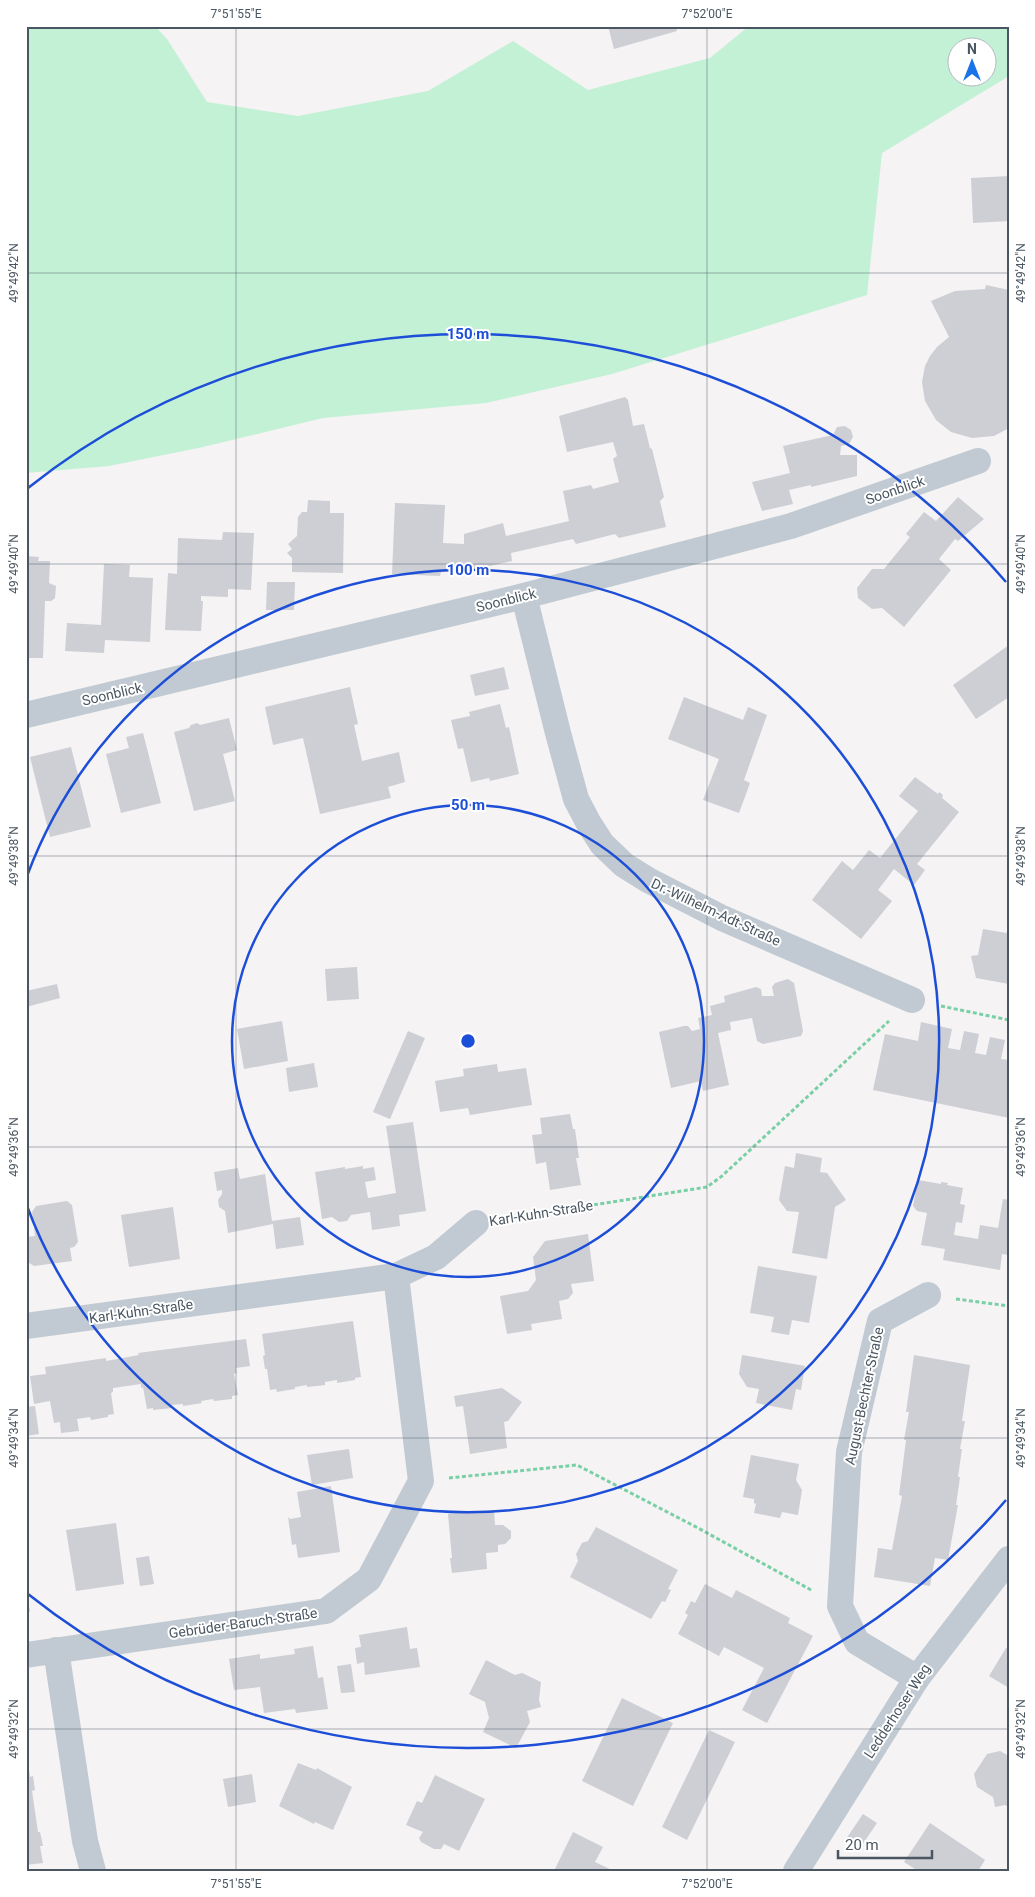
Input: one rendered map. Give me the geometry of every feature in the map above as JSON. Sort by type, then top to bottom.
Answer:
[{"type":"street","name":"Soonblick","points":[[26,715],[524,596],[791,526],[978,461]]},
{"type":"street","name":"Dr.-Wilhelm-Adt-Straße","points":[[524,596],[576,799],[602,844],[624,865],[648,880],[722,918],[912,1000]]},
{"type":"street","name":"Karl-Kuhn-Straße","points":[[26,1326],[396,1276],[436,1257],[476,1223]]},
{"type":"street","points":[[396,1276],[421,1481]]},
{"type":"street","name":"August-Bechter-Straße","points":[[917,1678],[857,1642],[840,1606],[849,1452],[880,1321],[928,1295]]},
{"type":"street","name":"Gebrüder-Baruch-Straße","points":[[26,1655],[326,1611],[369,1579],[421,1481]]},
{"type":"street","name":"Ledderhoser Weg","points":[[796,1871],[917,1678],[1009,1559]]},
{"type":"street","points":[[56,1650],[85,1841],[93,1871]]},
{"type":"path","points":[[912,1000],[1009,1020]]},
{"type":"path","name":"Karl-Kuhn-Straße","points":[[476,1223],[707,1187],[722,1176],[912,1000]]},
{"type":"path","points":[[928,1295],[1009,1306]]},
{"type":"path","points":[[421,1481],[577,1465],[698,1528],[840,1606]]},
{"type":"green space","points":[[26,26],[155,26],[167,39],[207,102],[298,116],[428,91],[513,41],[588,90],[710,58],[749,26],[1009,26],[1009,76],[998,83],[998,38],[948,38],[948,88],[989,88],[882,153],[867,295],[612,374],[486,403],[323,418],[203,447],[109,466],[26,473]]},
{"type":"building","points":[[608,26],[676,26],[677,31],[614,49]]},
{"type":"building","points":[[1009,176],[1009,221],[973,223],[971,178]]},
{"type":"building","points":[[986,285],[1009,290],[1009,428],[994,436],[972,438],[951,432],[936,420],[925,401],[922,382],[925,366],[930,356],[949,337],[931,301],[955,291],[985,289]]},
{"type":"building","points":[[625,397],[628,400],[633,426],[644,424],[650,448],[652,449],[664,497],[660,501],[666,527],[619,538],[615,534],[576,544],[573,539],[511,553],[512,561],[463,572],[441,572],[440,576],[392,574],[395,503],[445,505],[443,543],[464,544],[464,534],[503,523],[506,536],[569,521],[563,491],[591,485],[593,489],[619,482],[613,459],[617,456],[613,442],[567,452],[559,416]]},
{"type":"building","points":[[845,426],[851,430],[853,437],[849,444],[841,446],[840,455],[857,455],[857,476],[789,490],[793,504],[762,511],[752,482],[790,473],[783,446],[833,435],[837,427]]},
{"type":"building","points":[[958,497],[984,519],[958,541],[955,539],[939,559],[951,570],[904,627],[882,608],[872,609],[858,598],[857,588],[872,569],[884,569],[910,537],[906,534],[924,512],[936,521]]},
{"type":"building","points":[[308,500],[330,501],[330,513],[344,513],[343,573],[292,572],[292,558],[287,553],[292,549],[288,544],[297,536],[298,517],[302,512],[307,512]]},
{"type":"building","points":[[223,532],[254,533],[251,590],[228,589],[228,597],[201,596],[201,601],[203,601],[201,631],[165,630],[168,573],[177,574],[178,538],[222,540]]},
{"type":"building","points":[[26,556],[39,557],[38,561],[50,561],[49,583],[56,586],[55,598],[51,601],[45,601],[43,658],[26,658]]},
{"type":"building","points":[[104,564],[130,565],[129,577],[153,578],[150,642],[105,640],[104,653],[65,651],[67,623],[101,625]]},
{"type":"building","points":[[267,582],[295,582],[294,610],[266,610]]},
{"type":"building","points":[[1009,645],[1009,697],[976,719],[953,685]]},
{"type":"building","points":[[504,667],[509,689],[475,696],[470,675]]},
{"type":"building","points":[[350,687],[358,724],[354,725],[362,761],[399,752],[405,782],[388,787],[391,798],[320,814],[303,738],[273,745],[265,707]]},
{"type":"building","points":[[684,697],[743,720],[748,707],[767,715],[744,780],[750,783],[739,813],[703,800],[719,759],[668,739]]},
{"type":"building","points":[[500,704],[506,728],[509,727],[519,774],[490,781],[489,778],[471,782],[463,748],[458,749],[451,720],[470,716],[469,712]]},
{"type":"building","points":[[229,718],[237,750],[223,754],[235,801],[194,811],[174,732],[189,728],[197,723],[200,725]]},
{"type":"building","points":[[143,733],[161,803],[121,813],[106,754],[129,748],[126,737]]},
{"type":"building","points":[[71,747],[91,827],[50,837],[30,757]]},
{"type":"building","points":[[915,777],[938,794],[939,792],[943,795],[942,798],[959,812],[917,864],[925,870],[914,885],[894,869],[878,890],[892,901],[861,939],[812,900],[842,861],[853,870],[869,850],[880,858],[918,811],[899,796]]},
{"type":"building","points":[[983,929],[1006,933],[1009,931],[1009,984],[976,978],[971,956],[978,955]]},
{"type":"building","points":[[357,967],[359,999],[327,1001],[325,969]]},
{"type":"building","points":[[788,979],[794,983],[803,1031],[801,1036],[763,1044],[757,1041],[752,1018],[730,1022],[731,1030],[718,1033],[729,1085],[703,1091],[701,1081],[671,1088],[659,1032],[684,1026],[688,1026],[692,1031],[700,1029],[698,1018],[712,1015],[710,1006],[725,1002],[724,996],[756,987],[761,989],[762,996],[774,996],[772,987],[775,983]]},
{"type":"building","points":[[57,984],[60,998],[26,1007],[26,991]]},
{"type":"building","points":[[282,1021],[288,1061],[244,1069],[237,1029]]},
{"type":"building","points":[[921,1022],[952,1029],[948,1048],[960,1050],[964,1031],[979,1034],[975,1053],[986,1055],[990,1037],[1005,1040],[1001,1059],[1009,1060],[1009,1118],[873,1090],[885,1034],[918,1041]]},
{"type":"building","points":[[408,1031],[425,1038],[390,1119],[373,1112]]},
{"type":"building","points":[[314,1063],[318,1087],[289,1092],[286,1068]]},
{"type":"building","points":[[497,1064],[498,1072],[526,1068],[532,1105],[470,1115],[468,1108],[440,1112],[435,1081],[464,1076],[463,1069]]},
{"type":"building","points":[[570,1114],[573,1129],[575,1129],[579,1158],[576,1158],[581,1185],[550,1190],[546,1162],[536,1164],[532,1135],[542,1134],[540,1118]]},
{"type":"building","points":[[413,1122],[426,1211],[399,1215],[400,1226],[372,1230],[370,1212],[351,1215],[347,1221],[339,1222],[332,1217],[322,1219],[315,1172],[345,1167],[345,1169],[363,1166],[363,1169],[374,1167],[376,1180],[365,1182],[368,1198],[396,1193],[386,1126]]},
{"type":"building","points":[[796,1153],[822,1158],[820,1172],[827,1173],[846,1200],[835,1207],[827,1259],[792,1253],[799,1212],[787,1211],[779,1200],[785,1166],[794,1168]]},
{"type":"building","points":[[238,1168],[240,1179],[265,1174],[272,1221],[300,1217],[304,1245],[276,1249],[273,1224],[228,1233],[225,1211],[219,1207],[218,1200],[222,1190],[217,1191],[214,1172]]},
{"type":"building","points":[[918,1180],[941,1184],[941,1182],[948,1183],[947,1185],[963,1188],[960,1204],[965,1205],[962,1223],[956,1222],[954,1235],[978,1239],[980,1225],[998,1228],[1003,1199],[1009,1200],[1009,1255],[1002,1254],[1000,1270],[943,1260],[945,1249],[921,1245],[927,1213],[917,1211],[913,1206]]},
{"type":"building","points":[[67,1201],[72,1205],[78,1242],[74,1247],[70,1248],[72,1261],[34,1266],[26,1261],[26,1237],[35,1236],[32,1212],[36,1206]]},
{"type":"building","points":[[173,1207],[180,1259],[129,1267],[121,1215]]},
{"type":"building","points":[[588,1234],[594,1281],[571,1284],[573,1293],[568,1299],[559,1301],[562,1319],[531,1324],[532,1330],[507,1334],[500,1296],[528,1291],[536,1280],[533,1257],[545,1241]]},
{"type":"building","points":[[758,1266],[817,1276],[809,1323],[792,1320],[789,1335],[771,1332],[774,1317],[750,1313]]},
{"type":"building","points":[[353,1321],[361,1377],[355,1378],[355,1380],[337,1383],[337,1380],[325,1382],[325,1385],[307,1387],[307,1385],[277,1392],[276,1389],[270,1390],[263,1356],[265,1355],[262,1334]]},
{"type":"building","points":[[246,1339],[250,1366],[236,1368],[237,1373],[234,1374],[238,1395],[232,1396],[232,1399],[214,1401],[213,1399],[201,1401],[202,1403],[183,1406],[183,1404],[171,1405],[172,1408],[153,1410],[153,1408],[147,1409],[141,1384],[113,1388],[111,1393],[114,1414],[91,1420],[90,1417],[77,1419],[79,1431],[61,1433],[60,1422],[54,1423],[50,1401],[34,1404],[30,1376],[46,1374],[45,1367],[106,1358],[106,1361],[139,1355],[138,1353]]},
{"type":"building","points":[[742,1355],[805,1366],[801,1390],[796,1389],[792,1410],[756,1403],[759,1389],[747,1387],[739,1374]]},
{"type":"building","points":[[914,1355],[970,1365],[962,1421],[965,1421],[960,1449],[962,1449],[956,1505],[958,1505],[948,1560],[935,1558],[930,1586],[874,1577],[878,1548],[892,1550],[902,1496],[899,1495],[906,1440],[904,1440],[909,1412],[906,1412]]},
{"type":"building","points":[[502,1388],[522,1402],[508,1421],[504,1422],[507,1448],[470,1454],[463,1406],[456,1407],[454,1396]]},
{"type":"building","points":[[35,1406],[39,1434],[26,1436],[26,1407]]},
{"type":"building","points":[[349,1449],[353,1478],[312,1485],[307,1455]]},
{"type":"building","points":[[751,1455],[799,1464],[796,1480],[802,1490],[798,1515],[782,1512],[780,1518],[754,1513],[756,1504],[754,1499],[743,1497]]},
{"type":"building","points":[[331,1486],[340,1552],[298,1558],[296,1544],[292,1545],[288,1517],[290,1519],[301,1517],[297,1492]]},
{"type":"building","points":[[494,1510],[495,1525],[503,1525],[511,1531],[511,1538],[505,1544],[498,1545],[498,1552],[486,1553],[487,1569],[452,1573],[448,1514]]},
{"type":"building","points":[[116,1523],[124,1584],[76,1591],[66,1530]]},
{"type":"building","points":[[596,1527],[678,1570],[668,1589],[671,1590],[665,1602],[662,1601],[651,1619],[570,1577],[578,1561],[576,1554],[582,1543],[588,1541]]},
{"type":"building","points":[[149,1556],[154,1584],[140,1586],[136,1558]]},
{"type":"building","points":[[705,1584],[732,1598],[736,1590],[790,1618],[788,1623],[813,1636],[767,1723],[742,1710],[764,1668],[724,1647],[719,1656],[678,1634],[688,1615],[685,1613],[691,1601],[695,1603]]},
{"type":"building","points":[[26,1592],[30,1611],[26,1615]]},
{"type":"building","points":[[407,1627],[410,1649],[417,1648],[420,1667],[365,1675],[364,1662],[357,1664],[355,1648],[361,1647],[359,1635]]},
{"type":"building","points":[[313,1646],[318,1678],[323,1677],[328,1709],[296,1713],[295,1709],[264,1713],[260,1687],[234,1690],[229,1659],[260,1654],[260,1659],[295,1654],[294,1649]]},
{"type":"building","points":[[1006,1648],[1009,1649],[1009,1688],[989,1676]]},
{"type":"building","points":[[486,1660],[515,1675],[522,1673],[541,1682],[539,1700],[541,1707],[527,1711],[530,1722],[516,1748],[483,1732],[489,1718],[485,1702],[469,1694]]},
{"type":"building","points":[[351,1664],[355,1692],[341,1693],[337,1666]]},
{"type":"building","points":[[622,1698],[673,1723],[633,1806],[582,1781]]},
{"type":"building","points":[[709,1730],[735,1742],[687,1840],[662,1827]]},
{"type":"building","points":[[1000,1751],[1009,1756],[1009,1807],[1005,1805],[995,1807],[993,1797],[977,1787],[974,1774],[987,1754]]},
{"type":"building","points":[[27,1757],[30,1777],[33,1776],[35,1790],[32,1791],[38,1832],[40,1832],[43,1846],[40,1846],[43,1863],[26,1865]]},
{"type":"building","points":[[298,1763],[316,1770],[317,1768],[352,1787],[333,1830],[315,1822],[314,1824],[279,1806]]},
{"type":"building","points":[[252,1774],[256,1802],[228,1807],[223,1779]]},
{"type":"building","points":[[435,1775],[485,1799],[459,1851],[444,1844],[441,1849],[434,1849],[421,1842],[419,1838],[423,1832],[406,1825],[417,1801],[422,1803]]},
{"type":"building","points":[[863,1814],[877,1823],[860,1848],[846,1839]]},
{"type":"building","points":[[930,1823],[985,1860],[978,1871],[918,1871],[904,1862]]},
{"type":"building","points":[[573,1832],[603,1847],[595,1862],[614,1871],[554,1871]]}]
